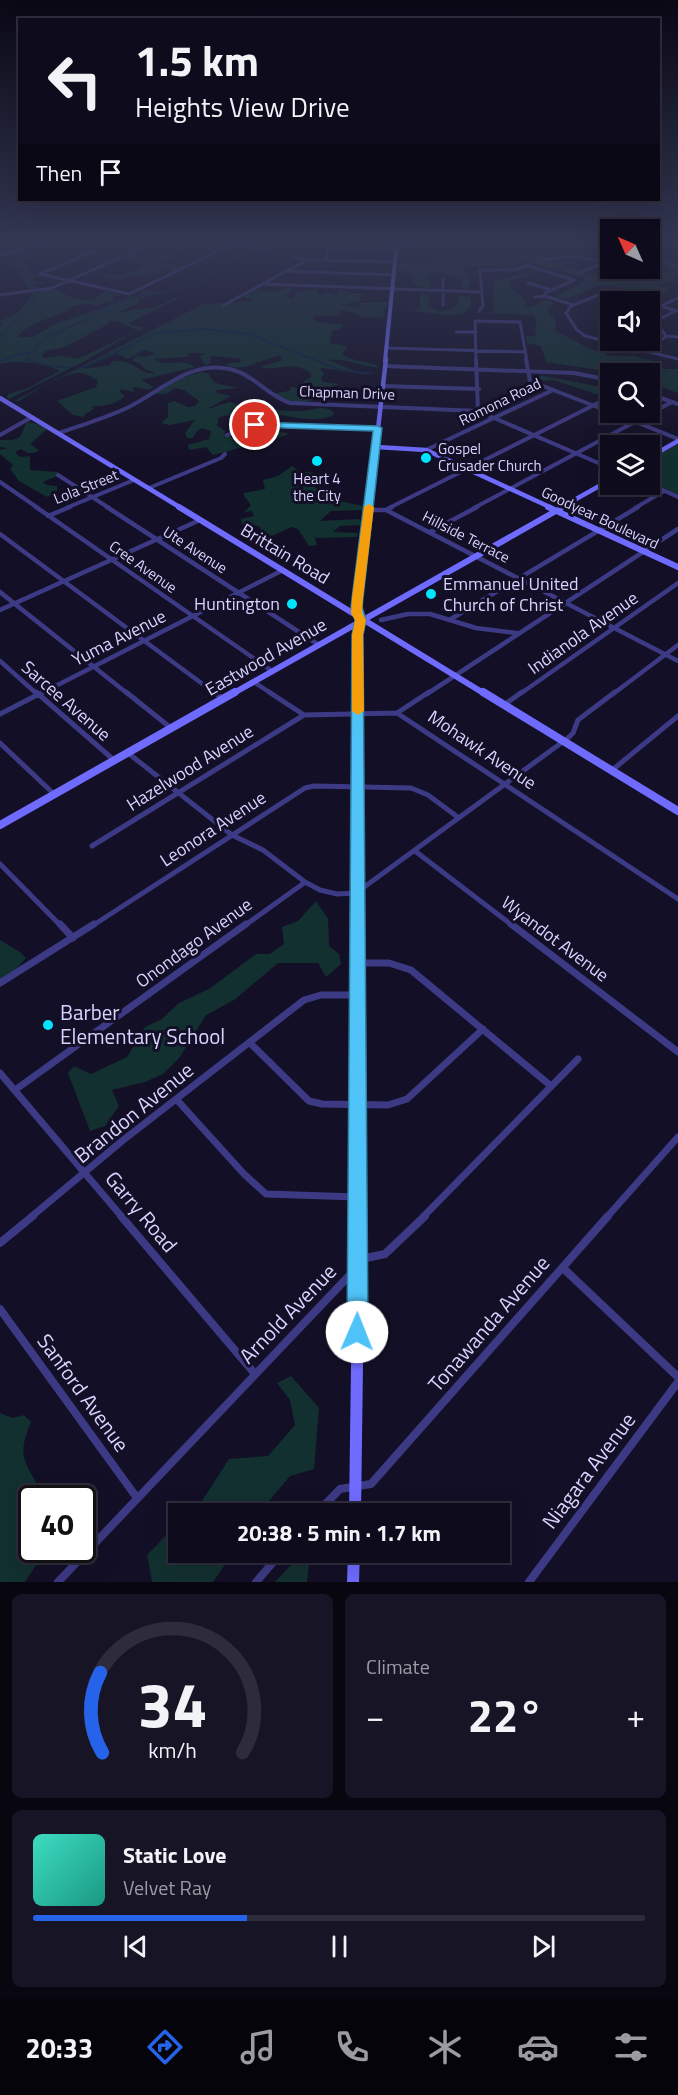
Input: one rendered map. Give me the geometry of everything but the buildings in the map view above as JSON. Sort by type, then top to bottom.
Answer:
[{"type":"street","points":[[355,1503],[359,1266],[356,893],[357,635],[361,620],[357,613],[357,598],[377,447],[390,316]]},
{"type":"street","points":[[568,316],[577,330],[585,336],[600,339]]},
{"type":"street","points":[[666,336],[657,321],[667,316]]},
{"type":"street","points":[[600,408],[530,381],[520,322],[475,321],[478,411],[600,464]]},
{"type":"street","points":[[456,332],[476,332]]},
{"type":"street","points":[[648,352],[666,336],[678,337]]},
{"type":"street","points":[[387,348],[525,352]]},
{"type":"street","points":[[644,351],[678,359]]},
{"type":"street","points":[[385,366],[580,373],[600,378]]},
{"type":"street","name":"Chapman Drive","points":[[59,434],[132,406],[177,377],[213,368],[236,371],[271,396],[284,402],[478,411]]},
{"type":"street","points":[[383,386],[479,389]]},
{"type":"street","name":"Romona Road","points":[[426,450],[553,390]]},
{"type":"street","name":"Brittain Road","points":[[0,398],[361,620],[675,809]]},
{"type":"street","points":[[660,398],[678,404]]},
{"type":"street","points":[[386,510],[600,402]]},
{"type":"street","points":[[660,408],[672,402]]},
{"type":"street","points":[[0,435],[32,417]]},
{"type":"street","points":[[430,532],[633,423]]},
{"type":"street","points":[[637,423],[678,440]]},
{"type":"street","points":[[226,435],[262,424],[378,428]]},
{"type":"street","points":[[660,451],[678,440]]},
{"type":"street","name":"Goodyear Boulevard","points":[[377,447],[426,450],[678,567]]},
{"type":"street","points":[[149,488],[225,454]]},
{"type":"street","name":"Ute Avenue","points":[[58,475],[319,645]]},
{"type":"street","name":"Lola Street","points":[[48,516],[134,480]]},
{"type":"street","name":"Cree Avenue","points":[[0,482],[272,671]]},
{"type":"street","name":"Eastwood Avenue","points":[[0,825],[600,486]]},
{"type":"street","points":[[660,489],[678,497]]},
{"type":"street","points":[[451,619],[664,491]]},
{"type":"street","name":"Hillside Terrace","points":[[369,510],[386,510],[678,661]]},
{"type":"street","points":[[0,610],[200,520]]},
{"type":"street","points":[[254,682],[304,715],[397,713],[678,529]]},
{"type":"street","points":[[0,534],[223,699]]},
{"type":"street","name":"Yuma Avenue","points":[[0,714],[283,570]]},
{"type":"street","name":"Indianola Avenue","points":[[504,705],[678,583]]},
{"type":"street","points":[[0,592],[171,728]]},
{"type":"street","points":[[381,620],[415,614],[451,619],[476,628],[517,633]]},
{"type":"street","points":[[128,753],[231,835],[250,841],[304,883],[336,895],[356,893],[563,742],[573,733],[578,720],[678,645]]},
{"type":"street","name":"Sarcee Avenue","points":[[0,661],[115,761]]},
{"type":"street","name":"Mohawk Avenue","points":[[397,713],[678,899]]},
{"type":"street","name":"Hazelwood Avenue","points":[[92,846],[304,715]]},
{"type":"street","points":[[611,771],[678,716]]},
{"type":"street","points":[[0,742],[54,795]]},
{"type":"street","name":"Leonora Avenue","points":[[0,983],[305,788],[357,786],[411,788],[428,795],[459,818]]},
{"type":"street","points":[[675,809],[678,801]]},
{"type":"street","name":"Wyandot Avenue","points":[[415,851],[678,1052]]},
{"type":"street","points":[[0,864],[73,938]]},
{"type":"street","name":"Onondago Avenue","points":[[15,1090],[304,883]]},
{"type":"street","points":[[358,963],[395,964],[411,970],[551,1086]]},
{"type":"street","name":"Brandon Avenue","points":[[0,1244],[85,1173],[309,998],[321,995],[357,995]]},
{"type":"street","points":[[250,1043],[309,1101],[357,1105],[395,1104],[406,1099],[483,1029]]},
{"type":"street","name":"Arnold Avenue","points":[[58,1582],[366,1258],[385,1254],[395,1246],[578,1059]]},
{"type":"street","name":"Garry Road","points":[[0,1073],[255,1374]]},
{"type":"street","points":[[177,1100],[244,1174],[266,1194],[357,1197]]},
{"type":"street","name":"Tonawanda Avenue","points":[[326,1503],[345,1486],[371,1484],[678,1137]]},
{"type":"street","points":[[563,1268],[678,1377]]},
{"type":"street","name":"Sanford Avenue","points":[[0,1309],[136,1498]]},
{"type":"street","name":"Niagara Avenue","points":[[529,1582],[678,1382]]},
{"type":"street","points":[[256,1582],[272,1563]]},
{"type":"street","points":[[353,1582],[354,1563]]},
{"type":"green space","points":[[56,316],[30,327],[19,334],[19,337],[33,337],[55,324],[79,316],[143,316],[130,322],[131,325],[144,328],[140,331],[119,322],[109,321],[108,324],[65,347],[45,351],[42,356],[44,358],[61,356],[78,359],[136,331],[85,361],[9,399],[8,394],[28,388],[59,371],[30,363],[0,364],[0,326],[2,324],[0,320],[10,317]]},
{"type":"green space","points":[[180,316],[340,316],[316,316],[312,319],[318,322],[344,325],[332,331],[330,343],[346,346],[342,354],[346,357],[380,367],[370,367],[343,360],[329,360],[355,371],[378,374],[322,368],[320,369],[324,374],[321,378],[323,382],[340,384],[329,387],[327,393],[299,403],[271,394],[289,391],[291,389],[289,387],[302,388],[299,385],[311,377],[311,374],[299,367],[260,367],[280,361],[282,356],[239,368],[225,364],[240,362],[241,359],[213,356],[210,358],[210,364],[205,365],[200,356],[205,353],[188,353],[187,357],[154,359],[164,363],[184,363],[195,367],[141,380],[154,387],[149,390],[134,387],[132,388],[134,392],[121,389],[120,392],[125,396],[110,404],[92,406],[94,409],[86,413],[84,417],[73,415],[57,401],[96,387],[98,381],[85,374],[66,376],[19,401],[14,401]],"holes":[[[144,350],[155,353],[147,357],[136,356],[132,361],[156,373],[145,372],[120,361],[83,369],[117,353],[128,359]]]},
{"type":"green space","points":[[360,316],[385,316],[385,318]]},
{"type":"green space","points":[[534,316],[552,316],[556,321],[555,330],[592,350],[607,352],[606,356],[634,356],[656,363],[600,363],[600,370],[546,362],[541,346],[527,343],[526,336],[536,336],[537,323]]},
{"type":"green space","points":[[660,367],[663,369],[678,369],[678,393],[660,387]]},
{"type":"green space","points":[[201,372],[209,374],[217,383],[238,388],[216,390],[217,393],[231,396],[207,409],[230,402],[252,411],[272,404],[270,409],[304,411],[322,408],[331,410],[335,414],[321,419],[271,414],[238,414],[219,417],[217,426],[225,431],[224,434],[240,441],[269,432],[289,434],[275,439],[261,438],[255,444],[213,455],[206,447],[189,450],[188,445],[209,439],[211,431],[202,428],[193,438],[187,438],[185,433],[195,420],[170,425],[161,423],[168,417],[168,403],[174,401],[188,407],[195,406],[199,401],[184,390],[175,388],[166,394],[155,394],[173,381]]},
{"type":"green space","points":[[543,376],[600,385],[600,393],[596,394],[554,380],[545,381],[530,377]]},
{"type":"green space","points":[[27,422],[47,429],[30,444],[39,450],[28,453],[21,449],[15,452],[20,457],[30,456],[30,470],[58,472],[57,476],[43,482],[57,486],[57,492],[47,497],[19,481],[10,469],[13,465],[0,454],[0,450],[8,448],[0,447],[0,440],[13,440],[19,437]]},
{"type":"green space","points":[[678,444],[678,495],[660,487],[660,454]]},
{"type":"green space","points":[[292,466],[299,471],[314,473],[321,479],[315,487],[319,491],[329,492],[339,501],[363,506],[362,510],[331,511],[320,521],[358,519],[363,522],[362,525],[340,526],[333,532],[358,533],[357,537],[315,538],[317,545],[309,546],[298,529],[292,527],[267,538],[259,526],[242,524],[241,519],[254,516],[252,511],[244,512],[251,505],[244,493],[265,489],[263,480],[278,476]]},
{"type":"green space","points":[[316,901],[328,919],[329,946],[339,954],[341,964],[326,977],[318,963],[278,963],[234,1000],[206,1015],[180,1057],[163,1074],[145,1082],[112,1090],[119,1106],[105,1126],[90,1131],[68,1073],[74,1066],[91,1074],[127,1057],[145,1027],[162,1019],[179,1003],[209,989],[256,954],[270,954],[284,944],[282,927],[298,921]]},
{"type":"green space","points":[[0,940],[26,958],[17,968],[0,979]]},
{"type":"green space","points":[[291,1376],[319,1408],[314,1469],[290,1476],[267,1503],[200,1503],[229,1459],[268,1456],[295,1425],[290,1400],[277,1383]]},
{"type":"green space","points":[[0,1413],[13,1418],[24,1415],[31,1422],[26,1435],[24,1454],[37,1485],[18,1485],[18,1563],[37,1563],[25,1582],[0,1582]]},
{"type":"green space","points":[[168,1533],[168,1563],[226,1563],[213,1582],[152,1582],[147,1555]]},
{"type":"green space","points":[[293,1563],[309,1563],[307,1582],[275,1582]]},
{"type":"waterway","points":[[0,337],[21,316]]},
{"type":"waterway","points":[[0,362],[16,355],[34,352],[42,340],[92,316]]},
{"type":"waterway","points":[[77,368],[85,367],[156,333],[204,329],[249,334],[341,370],[374,373]]},
{"type":"waterway","points":[[26,356],[30,361],[41,364]]},
{"type":"waterway","points":[[45,365],[70,368]]},
{"type":"slow traffic","points":[[358,711],[357,635],[361,620],[357,613],[357,598],[369,507]]},
{"type":"place","name":"Gospel Crusader Church","points":[[426,458]]},
{"type":"place","name":"Heart 4 the City","points":[[317,461]]},
{"type":"place","name":"Emmanuel United Church of Christ","points":[[431,594]]},
{"type":"place","name":"Huntington","points":[[292,604]]},
{"type":"place","name":"Barber Elementary School","points":[[48,1025]]},
{"type":"route","points":[[255,425],[378,428],[357,597],[357,613],[361,620],[357,635],[356,893],[359,1266],[357,1332]]}]
